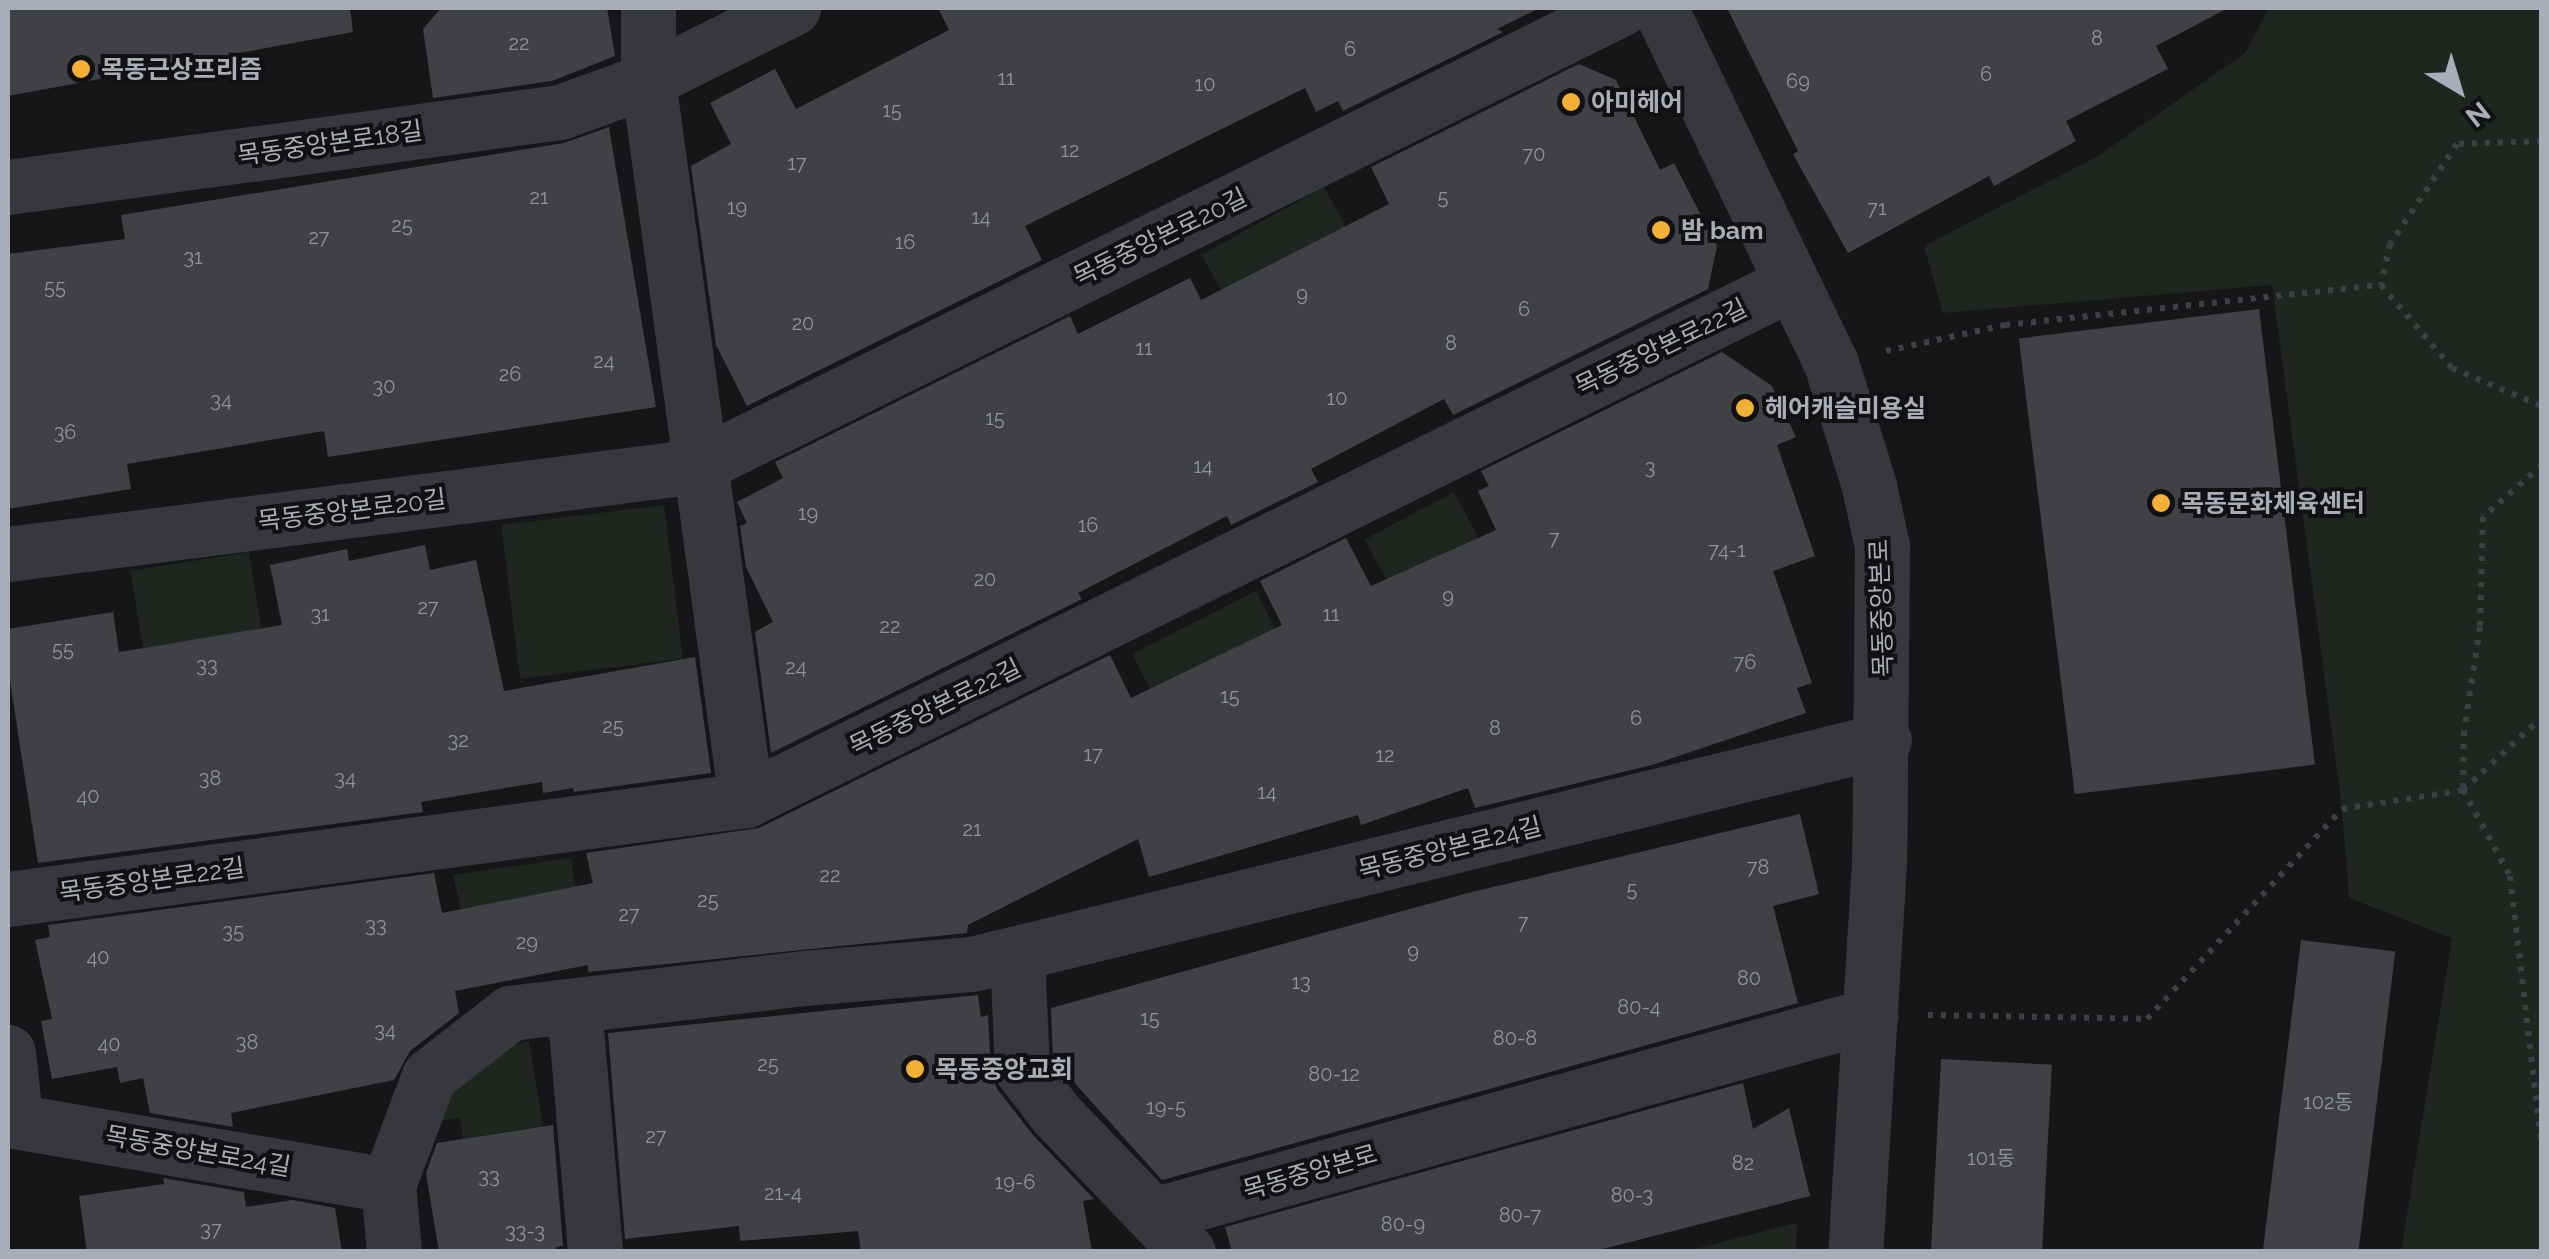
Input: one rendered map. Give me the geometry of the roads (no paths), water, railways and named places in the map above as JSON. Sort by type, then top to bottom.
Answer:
[{"type":"street","points":[[648,8],[648,80],[697,466],[746,800]]},
{"type":"street","name":"목동중앙본로18길","points":[[8,187],[560,112],[648,80],[793,8]]},
{"type":"street","name":"목동중앙본로20길","points":[[8,554],[697,466],[1622,8]]},
{"type":"street","name":"목동중앙본로","points":[[1660,8],[1830,363],[1882,546],[1884,740],[1872,1014],[1854,1252]]},
{"type":"street","name":"목동중앙본로22길","points":[[8,899],[746,800],[1791,283]]},
{"type":"street","name":"목동중앙본로24길","points":[[394,1252],[388,1186],[429,1076],[510,1013],[804,978],[972,964],[1884,740]]},
{"type":"street","points":[[1017,955],[1022,1070],[1056,1114],[1170,1234]]},
{"type":"street","points":[[574,1006],[595,1252]]},
{"type":"street","name":"목동중앙본로","points":[[1170,1234],[1872,1014]]},
{"type":"street","points":[[8,1052],[12,1119]]},
{"type":"street","name":"목동중앙본로24길","points":[[12,1119],[388,1186]]},
{"type":"place","name":"목동근상프리즘","points":[[81,69]]},
{"type":"place","name":"아미헤어","points":[[1571,102]]},
{"type":"place","name":"밤 bam","points":[[1661,230]]},
{"type":"place","name":"헤어캐슬미용실","points":[[1745,408]]},
{"type":"place","name":"목동문화체육센터","points":[[2161,503]]},
{"type":"place","name":"목동중앙교회","points":[[915,1069]]}]
